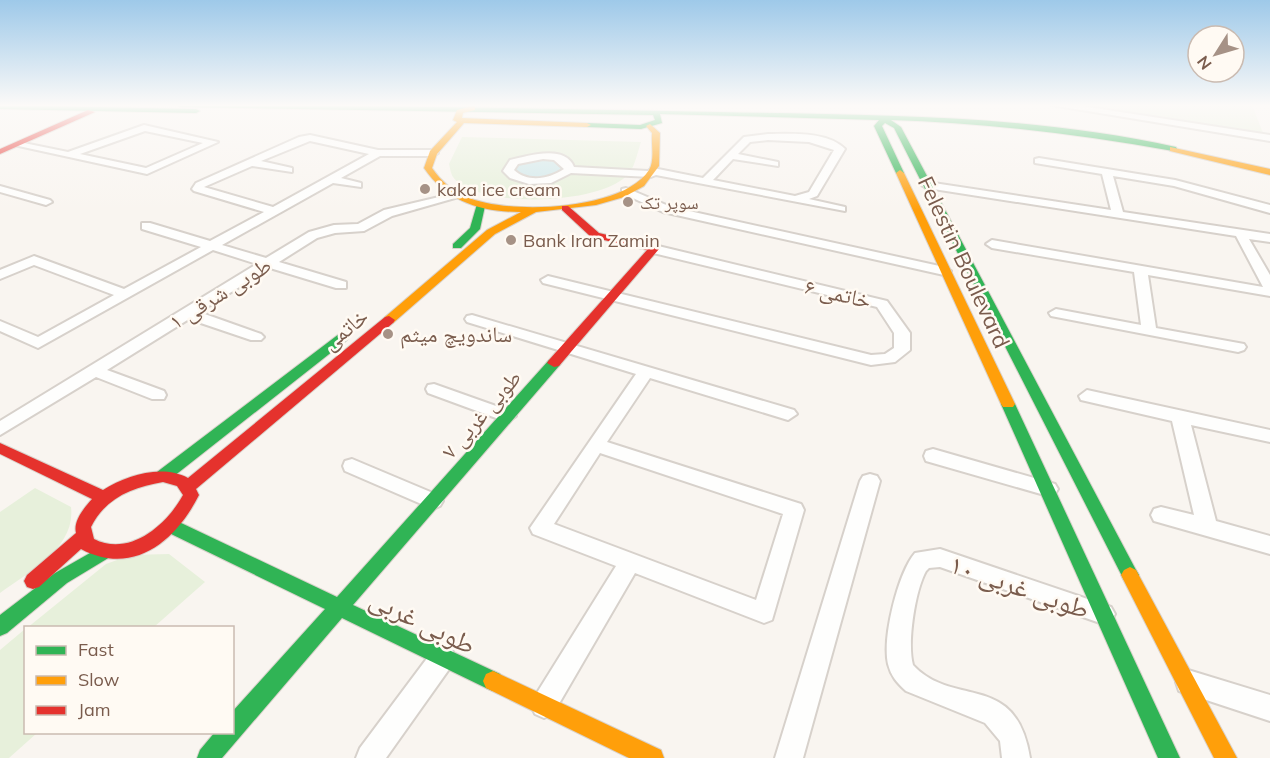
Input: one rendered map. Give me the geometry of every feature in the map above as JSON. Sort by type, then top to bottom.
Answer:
[{"type":"main road","points":[[0,152],[29,140]]},
{"type":"main road","points":[[443,140],[433,153],[428,168],[436,182],[456,196],[480,206],[533,210],[565,208],[603,200],[626,191],[652,173],[655,140]]},
{"type":"main road","name":"Felestin Boulevard","points":[[884,140],[1048,489],[1169,758]]},
{"type":"main road","name":"Felestin Boulevard","points":[[916,140],[927,185],[1226,758]]},
{"type":"main road","points":[[1092,140],[1160,152],[1270,180]]},
{"type":"main road","points":[[1134,140],[1270,172]]},
{"type":"main road","name":"خاتمی","points":[[383,306],[475,229],[480,206]]},
{"type":"main road","name":"خاتمی ۶","points":[[565,208],[595,235],[654,249]]},
{"type":"main road","name":"خاتمی","points":[[188,487],[410,303],[491,232],[533,210]]},
{"type":"main road","name":"طوبی غربی ۷","points":[[339,607],[654,249]]},
{"type":"main road","name":"خاتمی","points":[[163,476],[355,328]]},
{"type":"main road","points":[[0,448],[104,498]]},
{"type":"main road","points":[[0,627],[61,578],[104,552],[139,547],[173,527],[189,505],[191,495],[188,487],[182,481],[163,476],[133,482],[104,498],[86,518],[83,537],[52,566],[17,593]]},
{"type":"main road","name":"طوبی غربی","points":[[173,527],[647,756]]},
{"type":"main road","points":[[83,537],[94,549],[104,552]]},
{"type":"main road","points":[[234,728],[339,607]]},
{"type":"main road","points":[[207,758],[228,734]]},
{"type":"street","points":[[71,154],[109,140]]},
{"type":"street","points":[[19,145],[147,171],[213,142],[205,140]]},
{"type":"street","points":[[274,211],[198,189],[200,185],[297,140]]},
{"type":"street","points":[[321,140],[378,153],[433,153]]},
{"type":"street","points":[[707,180],[745,140]]},
{"type":"street","points":[[795,199],[813,194],[840,149],[807,140]]},
{"type":"street","points":[[1253,140],[1270,144]]},
{"type":"street","points":[[0,325],[38,343],[378,153]]},
{"type":"street","points":[[730,155],[774,164]]},
{"type":"street","points":[[569,170],[569,165],[564,160],[543,156],[514,162],[508,171],[520,179],[544,181],[569,170],[652,173],[707,180],[841,209]]},
{"type":"street","points":[[1039,161],[1175,183],[1270,208]]},
{"type":"street","points":[[250,162],[288,170]]},
{"type":"street","points":[[1107,172],[1117,212]]},
{"type":"street","points":[[331,179],[357,185]]},
{"type":"street","points":[[927,185],[1117,212],[1270,238]]},
{"type":"street","points":[[0,189],[46,202]]},
{"type":"street","points":[[626,191],[667,210],[944,271]]},
{"type":"street","name":"طوبی شرقی ۱","points":[[0,429],[270,262],[323,232],[360,228],[388,213],[456,196]]},
{"type":"street","points":[[146,226],[341,285]]},
{"type":"street","points":[[1240,233],[1270,287]]},
{"type":"street","points":[[992,244],[1270,292]]},
{"type":"street","name":"خاتمی ۶","points":[[613,296],[871,360],[889,359],[902,350],[902,333],[882,304],[654,249]]},
{"type":"street","points":[[0,275],[34,260],[124,294]]},
{"type":"street","points":[[1140,270],[1149,331]]},
{"type":"street","points":[[548,280],[613,296]]},
{"type":"street","points":[[187,313],[256,337]]},
{"type":"street","points":[[1056,313],[1238,347]]},
{"type":"street","points":[[472,320],[788,414]]},
{"type":"street","points":[[95,371],[158,395]]},
{"type":"street","points":[[596,445],[794,510],[764,613],[540,528],[596,445],[646,372]]},
{"type":"street","points":[[434,389],[507,416]]},
{"type":"street","points":[[1087,396],[1270,436]]},
{"type":"street","points":[[1180,418],[1207,527]]},
{"type":"street","points":[[933,456],[1048,489]]},
{"type":"street","points":[[352,466],[433,501]]},
{"type":"street","points":[[789,758],[870,481]]},
{"type":"street","points":[[1161,515],[1270,545]]},
{"type":"street","name":"طوبی غربی ۱۰","points":[[1016,758],[1012,729],[994,713],[925,688],[904,674],[899,658],[904,610],[915,567],[922,558],[940,558],[1103,614]]},
{"type":"street","points":[[544,705],[630,562]]},
{"type":"street","points":[[370,758],[443,657]]},
{"type":"street","points":[[1187,682],[1270,708]]},
{"type":"green space","points":[[460,140],[641,142],[632,169],[617,183],[570,197],[514,199],[488,195],[467,188],[453,177],[449,164]]},
{"type":"green space","points":[[35,488],[71,507],[71,522],[66,535],[48,558],[0,593],[0,512]]},
{"type":"green space","points":[[169,554],[205,582],[155,626],[29,626],[106,564],[131,555]]},
{"type":"green space","points":[[24,630],[24,734],[36,734],[9,758],[0,758],[0,650]]},
{"type":"water","points":[[535,158],[553,159],[564,165],[564,169],[552,176],[539,179],[513,171],[518,163]]},
{"type":"traffic: fast","points":[[885,140],[900,173]]},
{"type":"traffic: fast","points":[[904,140],[1130,575]]},
{"type":"traffic: fast","points":[[1126,140],[1173,149]]},
{"type":"traffic: fast","points":[[457,246],[475,229],[480,206]]},
{"type":"traffic: fast","points":[[163,476],[343,337]]},
{"type":"traffic: fast","points":[[234,727],[554,363]]},
{"type":"traffic: fast","points":[[1008,404],[1169,758]]},
{"type":"traffic: fast","points":[[173,527],[493,681]]},
{"type":"traffic: fast","points":[[0,627],[61,578],[104,552]]},
{"type":"traffic: fast","points":[[208,758],[228,734]]},
{"type":"traffic: slow","points":[[444,140],[433,153],[428,168],[446,189],[463,199],[488,207],[540,210],[596,203],[621,195],[641,184],[653,170],[656,140]]},
{"type":"traffic: slow","points":[[1173,149],[1270,172]]},
{"type":"traffic: slow","points":[[900,173],[1008,404]]},
{"type":"traffic: slow","points":[[389,320],[491,232],[533,210]]},
{"type":"traffic: slow","points":[[1130,575],[1226,758]]},
{"type":"traffic: slow","points":[[493,681],[653,758]]},
{"type":"traffic: jam","points":[[0,152],[26,140]]},
{"type":"traffic: jam","points":[[554,363],[654,249],[595,235],[565,208]]},
{"type":"traffic: jam","points":[[188,487],[389,320]]},
{"type":"traffic: jam","points":[[0,448],[104,498]]},
{"type":"traffic: jam","points":[[163,476],[182,481],[191,495],[184,509],[161,534],[132,550],[116,553],[101,551],[86,543],[83,527],[96,505],[105,497],[126,485],[163,476]]},
{"type":"traffic: jam","points":[[33,581],[83,537]]},
{"type":"place","name":"kaka ice cream","points":[[425,189]]},
{"type":"place","name":"سوپر تک","points":[[628,202]]},
{"type":"place","name":"Bank Iran Zamin","points":[[511,240]]},
{"type":"place","name":"ساندویچ میثم","points":[[388,334]]}]
